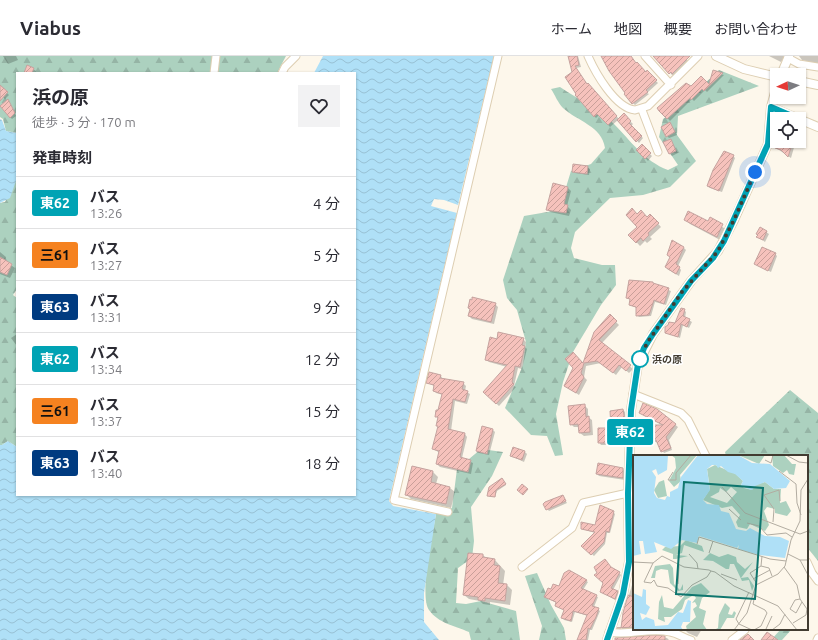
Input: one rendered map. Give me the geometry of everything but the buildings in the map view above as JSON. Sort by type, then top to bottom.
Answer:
[{"type":"street","points":[[214,72],[216,56]]},
{"type":"street","points":[[282,72],[285,67],[296,56]]},
{"type":"street","points":[[448,512],[394,500],[498,56]]},
{"type":"street","points":[[588,56],[601,80],[622,105],[632,110],[642,110],[671,85],[698,56]]},
{"type":"street","points":[[645,56],[671,85]]},
{"type":"street","points":[[716,56],[744,69],[770,75]]},
{"type":"street","points":[[784,68],[789,57],[800,64],[818,67]]},
{"type":"street","points":[[806,82],[818,85]]},
{"type":"street","points":[[608,636],[623,594],[628,571],[628,493],[633,394],[638,364],[647,343],[691,281],[718,251],[734,220],[768,144],[772,104]]},
{"type":"street","points":[[771,107],[783,112]]},
{"type":"street","points":[[642,110],[658,152]]},
{"type":"street","points":[[806,122],[818,127]]},
{"type":"street","points":[[633,394],[681,413],[688,420],[706,455]]},
{"type":"street","points":[[522,567],[572,528],[584,503],[628,493]]},
{"type":"street","points":[[808,564],[812,574],[818,581]]},
{"type":"street","points":[[732,640],[745,630]]},
{"type":"street","points":[[608,636],[648,631],[670,632],[691,640]]},
{"type":"green space","points":[[0,56],[286,56],[278,72],[16,72],[16,133],[6,131],[3,119],[0,117]]},
{"type":"green space","points":[[719,70],[759,86],[678,116],[677,135],[696,161],[670,187],[643,195],[610,198],[575,232],[571,248],[574,258],[602,265],[615,265],[616,285],[601,305],[573,352],[563,382],[556,414],[563,455],[555,456],[547,436],[531,435],[505,408],[523,365],[526,342],[517,310],[507,298],[503,280],[524,216],[559,210],[571,171],[591,164],[605,148],[603,140],[599,134],[563,108],[551,89],[560,87],[595,109],[614,124],[645,156],[659,166],[668,170],[678,165],[659,137],[663,119],[682,105]]},
{"type":"green space","points":[[16,180],[16,290],[13,295],[16,297],[16,446],[8,441],[0,445],[0,203],[5,202]]},
{"type":"green space","points":[[790,390],[818,413],[818,561],[808,548],[808,455],[726,455],[725,452]]},
{"type":"green space","points":[[481,449],[503,452],[492,476],[471,507],[474,541],[472,558],[458,568],[456,603],[466,604],[481,601],[516,611],[520,640],[471,640],[469,632],[447,624],[437,618],[429,610],[426,603],[426,578],[436,514],[452,508],[457,469]]},
{"type":"green space","points":[[537,573],[551,605],[564,628],[566,640],[539,640],[542,626],[525,576]]},
{"type":"green space","points":[[780,630],[791,630],[782,640],[771,640]]},
{"type":"water","points":[[323,56],[494,56],[458,205],[444,200],[434,199],[431,206],[457,213],[389,501],[393,506],[436,514],[424,593],[424,622],[439,640],[0,640],[0,445],[8,441],[16,446],[16,496],[356,496],[356,72],[315,72]]},
{"type":"water","points":[[0,119],[2,120],[6,131],[16,133],[16,181],[10,198],[0,203]]},
{"type":"bus line","name":"東62","points":[[771,112],[771,107],[783,112]]},
{"type":"bus line","name":"東62","points":[[607,640],[623,594],[628,571],[628,493],[631,410],[638,364],[644,348],[682,292],[713,258],[724,241],[768,144],[770,129]]},
{"type":"place","name":"浜の原","points":[[640,359]]},
{"type":"route","points":[[640,359],[647,343],[682,292],[718,251],[734,220],[755,172]]}]
